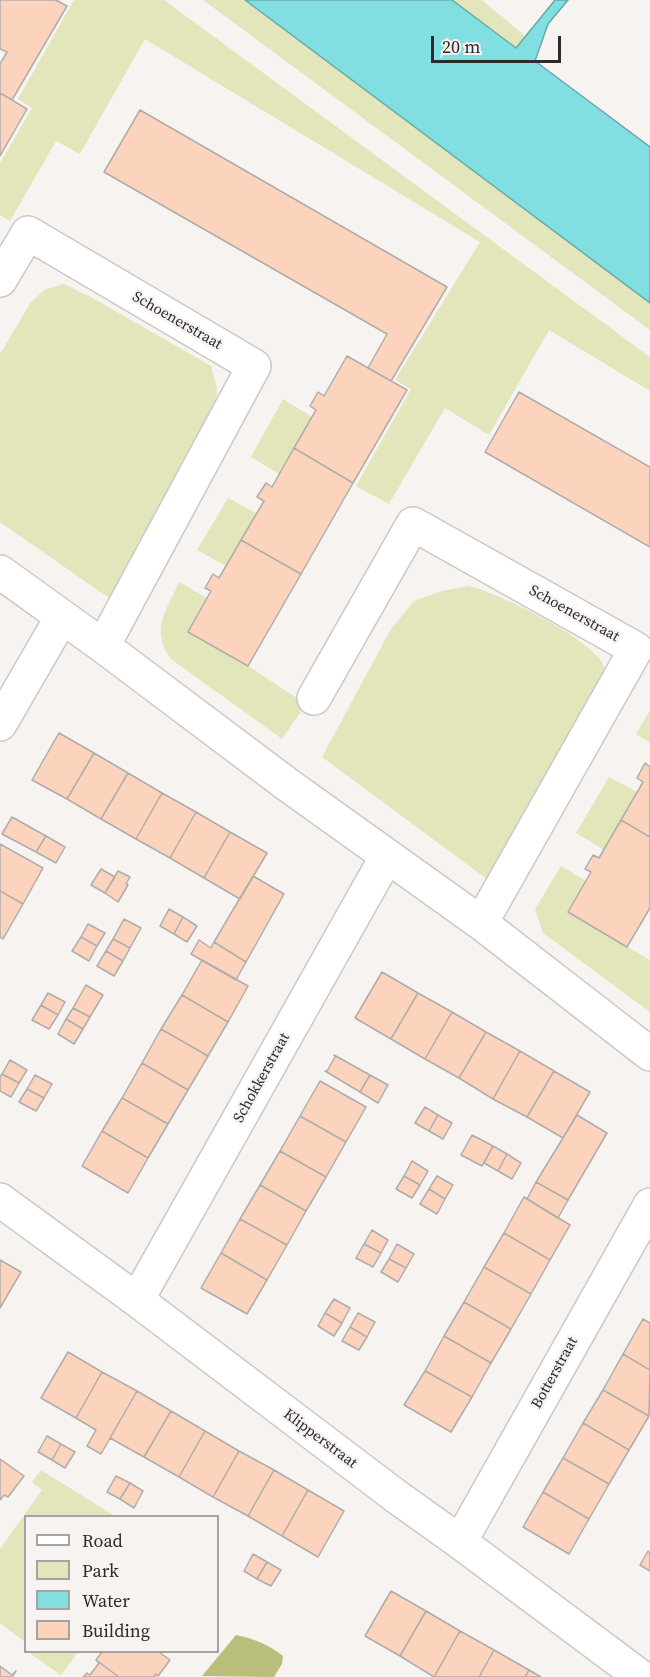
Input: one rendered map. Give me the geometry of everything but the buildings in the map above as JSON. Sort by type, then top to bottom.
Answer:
[{"type":"street","name":"Schoenerstraat","points":[[0,280],[28,233],[254,366],[103,646]]},
{"type":"street","name":"Schoenerstraat","points":[[314,699],[413,524],[636,649],[481,923]]},
{"type":"street","points":[[0,572],[481,923],[650,1054]]},
{"type":"street","points":[[0,724],[62,617]]},
{"type":"street","name":"Schokkerstraat","points":[[137,1300],[387,856]]},
{"type":"street","name":"Klipperstraat","points":[[0,1200],[641,1677]]},
{"type":"street","name":"Botterstraat","points":[[460,1542],[650,1205]]},
{"type":"green space","points":[[74,0],[164,0],[650,357],[650,391],[549,330],[489,435],[445,408],[389,504],[356,486],[411,389],[395,380],[480,242],[145,39],[80,154],[56,141],[10,221],[0,215],[0,163],[32,108],[18,99]]},
{"type":"green space","points":[[203,0],[245,0],[650,303],[650,330]]},
{"type":"green space","points":[[452,0],[482,0],[525,36],[516,48]]},
{"type":"green space","points":[[64,284],[91,297],[211,366],[217,388],[216,409],[109,598],[0,522],[0,354],[31,302],[46,289]]},
{"type":"green space","points":[[283,399],[312,417],[279,474],[251,457]]},
{"type":"green space","points":[[228,498],[256,513],[226,566],[197,550]]},
{"type":"green space","points":[[179,582],[207,598],[188,632],[248,666],[306,704],[282,739],[171,659],[162,639],[161,629],[165,612]]},
{"type":"green space","points":[[469,586],[519,606],[574,637],[599,658],[611,684],[495,885],[322,757],[391,629],[414,601],[442,591]]},
{"type":"green space","points":[[650,710],[650,743],[636,734]]},
{"type":"green space","points":[[609,777],[637,792],[604,850],[576,833]]},
{"type":"green space","points":[[561,866],[586,881],[568,912],[650,960],[650,1012],[543,933],[535,909]]},
{"type":"green space","points":[[41,1470],[113,1515],[24,1515],[42,1490],[32,1482]]},
{"type":"green space","points":[[24,1515],[24,1641],[0,1623],[0,1549]]},
{"type":"green space","points":[[236,1635],[261,1642],[283,1656],[282,1664],[274,1677],[202,1676]]},
{"type":"green space","points":[[31,1653],[77,1653],[61,1675]]},
{"type":"water","points":[[245,0],[452,0],[516,48],[555,0],[568,0],[548,24],[535,61],[650,147],[650,303]]}]
